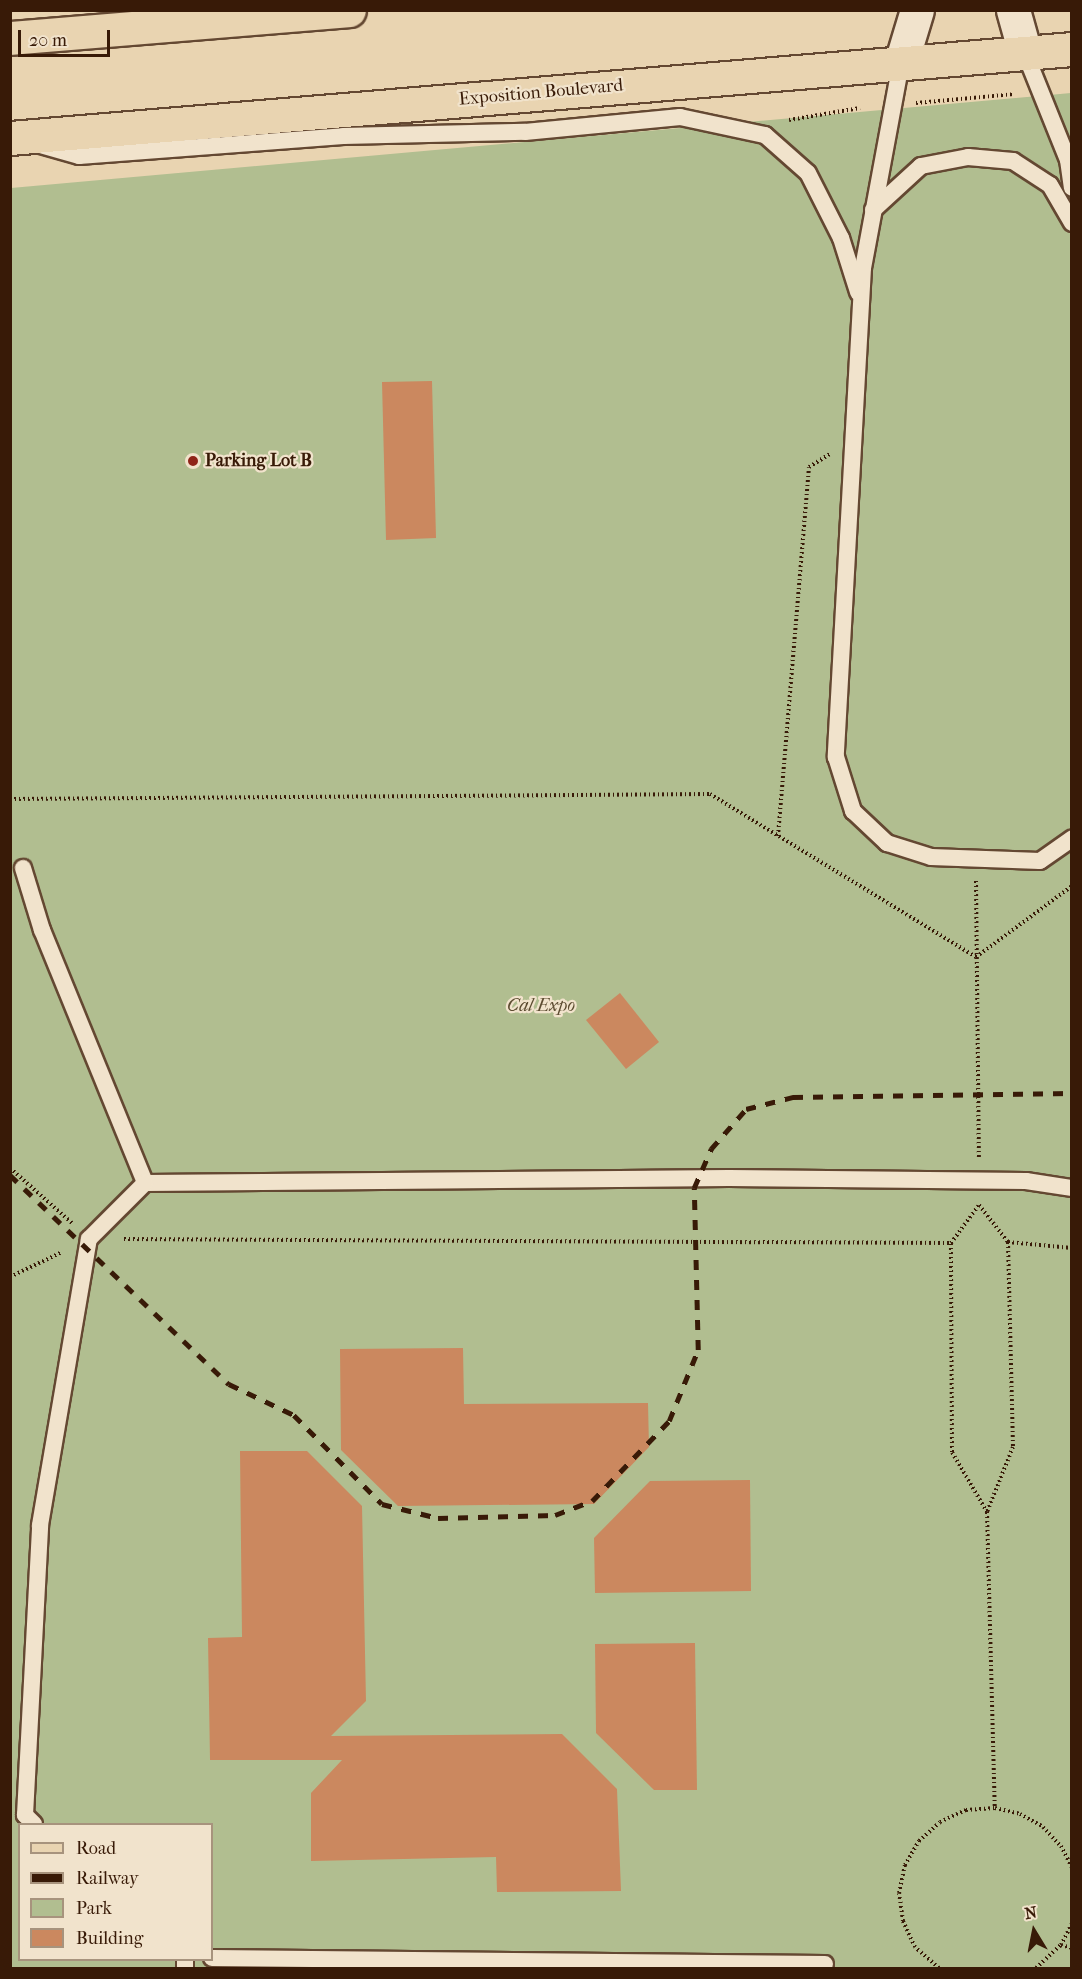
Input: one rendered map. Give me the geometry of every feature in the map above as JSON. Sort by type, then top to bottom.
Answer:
[{"type":"main road","points":[[10,38],[216,16],[349,10]]},
{"type":"main road","points":[[901,63],[917,10]]},
{"type":"main road","points":[[1013,10],[1025,53]]},
{"type":"main road","name":"Exposition Boulevard","points":[[12,138],[1071,49]]},
{"type":"lane","points":[[1025,53],[1068,160],[1071,188]]},
{"type":"lane","points":[[901,63],[873,210],[861,303],[836,757],[853,811],[887,843],[931,857],[1040,861],[1071,839]]},
{"type":"lane","points":[[12,138],[79,156],[343,136],[525,132],[680,117],[765,135],[808,173],[841,238],[861,303]]},
{"type":"lane","points":[[873,210],[921,166],[968,157],[1013,161],[1050,185],[1071,223]]},
{"type":"lane","points":[[23,868],[42,930],[145,1183]]},
{"type":"lane","points":[[33,1823],[25,1815],[40,1525],[89,1239],[145,1183],[729,1178],[1026,1182],[1071,1188]]},
{"type":"lane","points":[[213,1958],[825,1964]]},
{"type":"path","points":[[910,103],[1014,94]]},
{"type":"path","points":[[789,120],[860,108]]},
{"type":"path","points":[[778,836],[809,467],[855,439]]},
{"type":"path","points":[[10,799],[710,794],[976,957]]},
{"type":"path","points":[[976,859],[978,1128]]},
{"type":"path","points":[[976,957],[1071,886]]},
{"type":"path","points":[[10,1168],[89,1239]]},
{"type":"path","points":[[987,1512],[952,1452],[951,1244],[979,1205],[1008,1242],[1013,1447],[987,1512],[995,1808]]},
{"type":"path","points":[[10,1277],[89,1239],[951,1244]]},
{"type":"path","points":[[1008,1242],[1071,1248]]},
{"type":"path","points":[[939,1968],[915,1947],[903,1921],[899,1893],[905,1865],[919,1841],[940,1822],[966,1810],[995,1808],[1020,1814],[1043,1827],[1061,1846],[1071,1868]]},
{"type":"path","points":[[1036,1968],[1061,1945],[1071,1923]]},
{"type":"path","points":[[1061,1945],[1071,1948]]},
{"type":"green space","name":"Cal Expo","points":[[1071,93],[1071,1968],[11,1968],[11,188]]},
{"type":"building","points":[[432,381],[436,538],[386,540],[382,382]]},
{"type":"building","points":[[620,993],[659,1042],[626,1069],[586,1020]]},
{"type":"building","points":[[463,1348],[464,1404],[648,1403],[649,1447],[594,1504],[398,1506],[341,1450],[340,1349]]},
{"type":"building","points":[[240,1451],[307,1451],[362,1506],[366,1701],[331,1736],[562,1734],[617,1789],[621,1891],[497,1892],[496,1857],[311,1861],[311,1793],[342,1760],[210,1760],[208,1638],[242,1637]]},
{"type":"building","points":[[750,1480],[751,1591],[595,1593],[594,1538],[650,1481]]},
{"type":"building","points":[[695,1643],[697,1790],[654,1790],[596,1733],[595,1644]]},
{"type":"railway","points":[[10,1175],[229,1384],[294,1415],[382,1504],[438,1518],[555,1515],[592,1501],[669,1421],[698,1350],[694,1188],[711,1149],[746,1109],[793,1097],[1072,1093]]},
{"type":"place","name":"Parking Lot B","points":[[193,461]]}]
